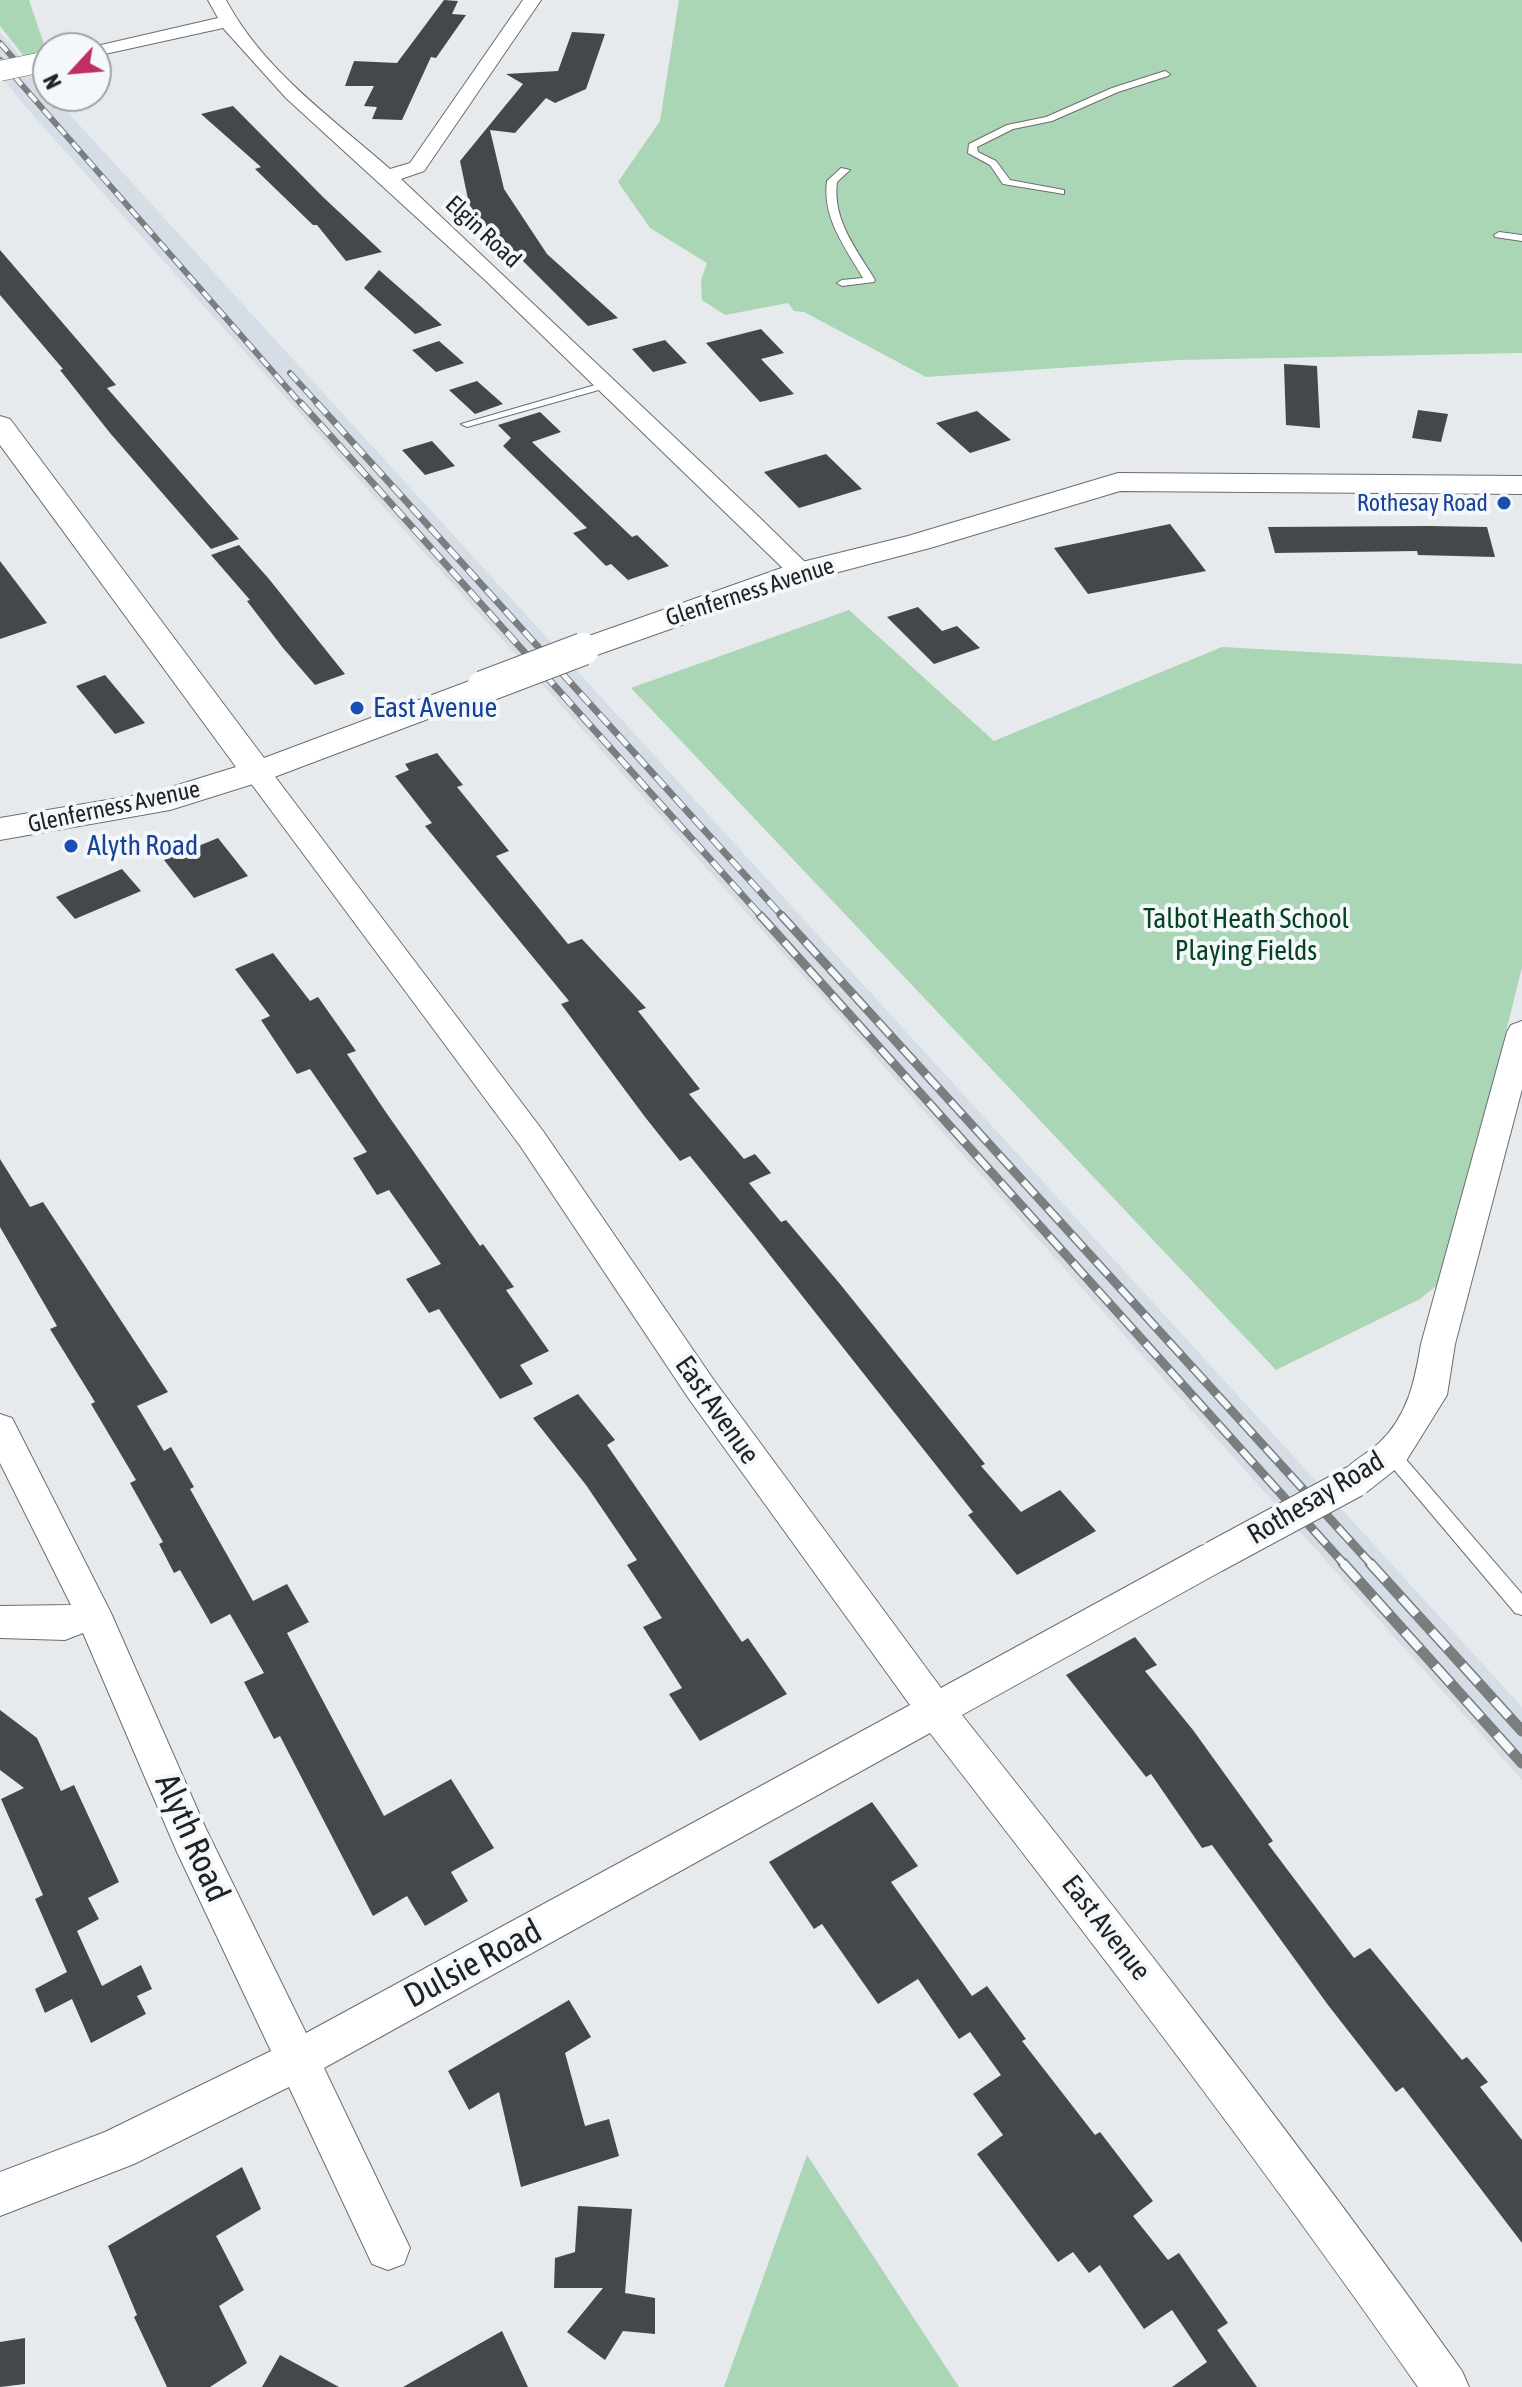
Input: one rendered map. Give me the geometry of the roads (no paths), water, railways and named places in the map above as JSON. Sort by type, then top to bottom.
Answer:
[{"type":"street","points":[[112,47],[226,22],[217,0]]},
{"type":"street","points":[[387,177],[417,167],[532,0]]},
{"type":"street","name":"Elgin Road","points":[[226,22],[288,89],[609,384],[801,572]]},
{"type":"street","points":[[0,71],[32,64]]},
{"type":"street","name":"East Avenue","points":[[0,425],[532,1139],[701,1389],[935,1710],[1122,1948],[1305,2190],[1446,2387]]},
{"type":"street","name":"Glenferness Avenue","points":[[0,829],[158,802],[257,772],[583,649],[801,572],[919,542],[1118,482],[1522,485]]},
{"type":"street","name":"Rothesay Road","points":[[935,1710],[1355,1481],[1391,1454],[1430,1395],[1438,1344],[1522,1032]]},
{"type":"street","name":"Alyth Road","points":[[0,1428],[93,1613],[191,1839],[388,2248]]},
{"type":"street","points":[[0,1622],[65,1624],[93,1613]]},
{"type":"street","name":"Dulsie Road","points":[[0,2194],[120,2149],[296,2060],[662,1863],[935,1710]]},
{"type":"lane","points":[[1060,192],[1007,182],[993,163],[973,153],[972,146],[1010,127],[1049,119],[1115,90],[1165,74]]},
{"type":"lane","points":[[842,283],[870,280],[837,222],[831,202],[832,181],[845,170]]},
{"type":"lane","points":[[1499,235],[1522,238]]},
{"type":"lane","points":[[467,424],[609,384]]},
{"type":"lane","points":[[1391,1454],[1522,1607]]},
{"type":"railway","points":[[0,43],[21,67]]},
{"type":"railway","points":[[0,60],[302,405]]},
{"type":"railway","points":[[290,373],[319,405]]},
{"type":"railway","points":[[301,403],[762,917]]},
{"type":"railway","points":[[317,403],[783,917]]},
{"type":"railway","points":[[760,915],[1345,1565]]},
{"type":"railway","points":[[781,915],[1372,1565]]},
{"type":"railway","points":[[1343,1563],[1522,1763]]},
{"type":"railway","points":[[1370,1563],[1522,1731]]},
{"type":"place","name":"Rothesay Road","points":[[1504,503]]},
{"type":"place","name":"East Avenue","points":[[357,708]]},
{"type":"place","name":"Alyth Road","points":[[71,846]]},
{"type":"park label","name":"Talbot Heath School Playing Fields","points":[[1246,935]]}]
